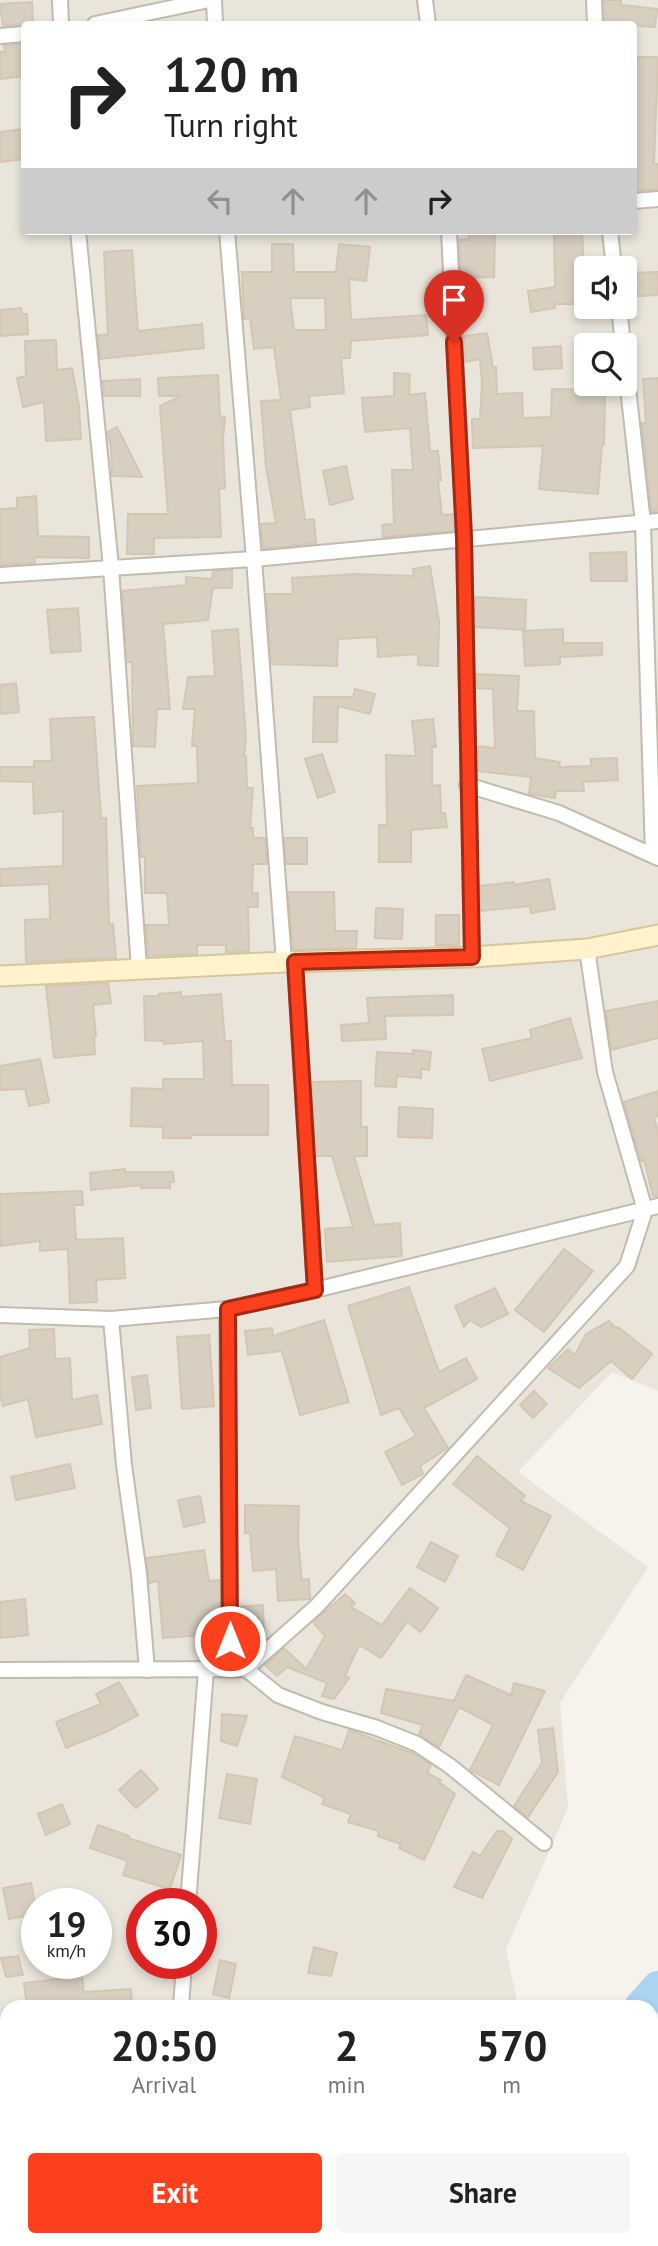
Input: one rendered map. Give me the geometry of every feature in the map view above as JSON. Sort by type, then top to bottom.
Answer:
[{"type":"street","points":[[60,0],[61,21]]},
{"type":"street","points":[[110,21],[211,0],[214,21]]},
{"type":"street","points":[[425,0],[428,21]]},
{"type":"street","points":[[594,0],[595,21]]},
{"type":"street","points":[[0,36],[21,34]]},
{"type":"street","points":[[637,201],[658,199]]},
{"type":"street","points":[[79,235],[111,567],[139,968]]},
{"type":"street","points":[[227,235],[315,1290]]},
{"type":"street","points":[[449,235],[464,537],[472,957]]},
{"type":"street","points":[[610,235],[613,256]]},
{"type":"street","points":[[467,785],[559,813],[655,857],[643,523],[629,396]]},
{"type":"street","points":[[0,575],[254,559],[464,537],[658,521]]},
{"type":"street","points":[[0,976],[139,968],[472,957],[587,949],[658,935]]},
{"type":"street","points":[[246,1669],[317,1606],[626,1266],[652,1208],[605,1072],[587,949]]},
{"type":"street","points":[[0,1315],[111,1319],[228,1309],[652,1208]]},
{"type":"street","points":[[228,1309],[230,1669]]},
{"type":"street","points":[[111,1319],[147,1670]]},
{"type":"street","points":[[0,1670],[246,1669],[278,1695],[417,1744],[450,1766],[544,1843]]},
{"type":"street","points":[[189,1888],[206,1670]]},
{"type":"street","points":[[181,2000],[183,1979]]},
{"type":"shaded area","points":[[0,0],[658,0],[658,1391],[612,1372],[518,1472],[648,1567],[560,1703],[568,1808],[506,1949],[517,2000],[0,2000]]},
{"type":"shaded area","points":[[658,1987],[658,2000],[646,2000]]},
{"type":"building","points":[[604,0],[621,0],[621,5],[657,9],[655,27],[637,26],[637,21],[605,21]]},
{"type":"building","points":[[32,2],[33,21],[3,26],[0,4]]},
{"type":"building","points":[[21,44],[21,76],[0,79],[0,52],[5,52],[4,45]]},
{"type":"building","points":[[637,57],[658,57],[654,164],[658,164],[658,189],[637,191]]},
{"type":"building","points":[[21,129],[21,159],[0,162],[0,132]]},
{"type":"building","points":[[470,235],[495,235],[494,277],[461,278],[459,240],[468,239]]},
{"type":"building","points":[[554,235],[582,235],[583,256],[574,256],[574,304],[555,304],[555,308],[531,312],[528,291],[555,287]]},
{"type":"building","points":[[272,244],[293,244],[294,272],[336,272],[339,244],[370,247],[366,281],[349,279],[351,320],[426,315],[428,335],[351,341],[350,358],[341,358],[344,393],[309,396],[310,407],[290,410],[305,520],[314,519],[316,543],[263,549],[261,524],[276,523],[266,467],[261,401],[281,400],[274,347],[254,349],[250,318],[244,319],[242,272],[272,272]],"holes":[[[290,298],[325,298],[326,330],[294,330]]]},
{"type":"building","points":[[132,250],[138,331],[202,324],[204,348],[100,359],[98,335],[108,334],[104,252]]},
{"type":"building","points":[[658,272],[658,295],[637,296],[637,273]]},
{"type":"building","points":[[21,308],[22,314],[27,314],[28,334],[1,336],[0,310]]},
{"type":"building","points":[[487,333],[493,367],[496,367],[497,394],[522,393],[523,418],[551,417],[552,389],[574,389],[574,396],[605,396],[604,445],[602,444],[598,494],[539,489],[543,446],[473,448],[472,419],[480,419],[480,359],[465,362],[464,336]]},
{"type":"building","points":[[56,340],[57,370],[72,368],[79,406],[81,439],[46,441],[44,402],[23,407],[17,378],[26,376],[25,341]]},
{"type":"building","points":[[561,346],[562,368],[534,370],[533,348]]},
{"type":"building","points":[[394,373],[410,374],[409,395],[425,393],[430,451],[438,451],[442,515],[453,514],[454,531],[383,537],[382,525],[394,524],[392,470],[413,470],[410,428],[365,432],[362,398],[394,396]]},
{"type":"building","points":[[218,375],[220,416],[225,417],[225,488],[219,489],[221,537],[154,538],[154,554],[127,554],[128,514],[168,514],[160,406],[181,396],[159,396],[158,378]]},
{"type":"building","points":[[658,378],[658,511],[651,512],[642,423],[646,423],[643,379]]},
{"type":"building","points":[[140,379],[140,396],[104,396],[103,381]]},
{"type":"building","points":[[117,427],[142,477],[112,476],[111,446],[107,432]]},
{"type":"building","points":[[346,466],[353,499],[330,505],[323,471]]},
{"type":"building","points":[[36,496],[38,536],[89,537],[89,558],[34,557],[35,563],[0,565],[0,509],[17,508],[17,498]]},
{"type":"building","points":[[626,552],[627,581],[591,581],[590,553]]},
{"type":"building","points":[[430,566],[439,622],[438,666],[418,665],[418,654],[378,657],[377,637],[338,639],[337,666],[271,664],[266,594],[293,594],[292,578],[355,574],[414,576],[413,569]]},
{"type":"building","points":[[232,570],[232,588],[213,588],[208,620],[163,624],[170,709],[157,709],[155,747],[133,746],[132,662],[127,662],[122,591],[186,585],[186,577],[212,579],[213,571]]},
{"type":"building","points":[[475,597],[526,600],[525,630],[475,627]]},
{"type":"building","points":[[78,608],[81,651],[51,653],[47,610]]},
{"type":"building","points":[[238,629],[247,788],[253,788],[250,828],[253,828],[253,838],[265,838],[267,864],[253,864],[252,893],[258,893],[258,907],[248,907],[249,951],[226,953],[226,945],[197,945],[197,954],[148,956],[146,925],[169,925],[167,893],[145,893],[145,857],[141,857],[137,786],[198,783],[197,746],[192,746],[195,709],[183,709],[188,677],[215,676],[212,631]]},
{"type":"building","points":[[563,629],[563,643],[602,643],[602,655],[560,657],[560,664],[525,666],[523,631]]},
{"type":"building","points":[[476,674],[519,676],[517,711],[534,711],[535,758],[560,762],[559,767],[591,766],[591,759],[617,758],[618,780],[583,782],[584,791],[556,791],[555,798],[529,794],[531,777],[478,771],[478,746],[495,748],[493,689],[477,688]]},
{"type":"building","points":[[16,683],[19,712],[0,714],[0,685]]},
{"type":"building","points":[[355,689],[375,694],[370,714],[338,706],[337,742],[313,742],[314,697],[353,697]]},
{"type":"building","points":[[94,717],[101,818],[106,818],[109,924],[113,924],[116,958],[26,962],[25,920],[50,919],[49,884],[0,886],[0,869],[63,866],[63,811],[34,814],[33,782],[0,781],[0,767],[34,767],[34,761],[52,761],[50,719]]},
{"type":"building","points":[[433,719],[436,747],[432,747],[432,786],[440,785],[441,813],[445,813],[447,827],[411,830],[411,862],[379,862],[379,825],[387,825],[386,755],[416,756],[412,721]]},
{"type":"building","points":[[322,754],[335,792],[318,798],[305,759]]},
{"type":"building","points":[[284,838],[307,838],[307,864],[286,864]]},
{"type":"building","points":[[549,879],[555,909],[531,913],[530,906],[481,911],[480,886],[514,882],[514,885]]},
{"type":"building","points":[[288,892],[334,892],[335,931],[357,931],[356,948],[293,950]]},
{"type":"building","points":[[376,908],[403,909],[402,939],[375,938]]},
{"type":"building","points":[[436,915],[459,915],[459,945],[436,945]]},
{"type":"building","points":[[108,983],[111,1003],[93,1005],[95,1054],[54,1058],[46,986]]},
{"type":"building","points":[[181,992],[181,997],[221,994],[225,1041],[231,1041],[232,1085],[268,1085],[268,1135],[191,1135],[191,1138],[163,1138],[163,1127],[131,1126],[132,1088],[163,1089],[163,1079],[204,1079],[203,1041],[164,1044],[163,1041],[145,1040],[144,996]]},
{"type":"building","points":[[453,995],[453,1015],[385,1016],[386,1039],[342,1041],[341,1025],[369,1023],[367,998]]},
{"type":"building","points":[[658,1001],[658,1038],[611,1050],[606,1011]]},
{"type":"building","points":[[570,1018],[582,1058],[490,1081],[482,1049],[532,1038],[530,1030]]},
{"type":"building","points":[[413,1050],[431,1052],[429,1070],[421,1069],[421,1078],[397,1076],[396,1087],[375,1086],[377,1052],[413,1054]]},
{"type":"building","points":[[40,1059],[49,1102],[29,1106],[25,1089],[0,1090],[0,1066]]},
{"type":"building","points":[[361,1081],[361,1127],[367,1127],[367,1156],[354,1156],[374,1225],[400,1223],[402,1256],[327,1262],[325,1229],[353,1227],[332,1156],[316,1156],[312,1082]]},
{"type":"building","points":[[658,1091],[658,1116],[654,1118],[658,1131],[658,1196],[653,1196],[624,1102]]},
{"type":"building","points":[[399,1107],[433,1109],[432,1138],[398,1137]]},
{"type":"building","points":[[125,1169],[125,1172],[173,1172],[174,1182],[170,1182],[170,1188],[141,1188],[141,1185],[91,1190],[90,1173]]},
{"type":"building","points":[[82,1191],[83,1205],[74,1205],[76,1240],[123,1238],[125,1278],[96,1280],[97,1302],[70,1303],[68,1249],[40,1251],[40,1241],[0,1246],[0,1194]]},
{"type":"building","points":[[564,1249],[593,1271],[544,1332],[515,1310]]},
{"type":"building","points":[[409,1287],[439,1372],[466,1358],[477,1379],[424,1408],[448,1448],[420,1466],[423,1474],[402,1485],[385,1452],[416,1436],[399,1408],[381,1415],[348,1306]]},
{"type":"building","points":[[495,1288],[508,1314],[481,1327],[470,1320],[464,1327],[455,1306]]},
{"type":"building","points":[[324,1320],[349,1402],[300,1415],[282,1351],[248,1355],[245,1331],[272,1328],[273,1336]]},
{"type":"building","points":[[609,1321],[652,1354],[632,1379],[611,1361],[579,1388],[548,1368],[568,1349],[575,1355],[586,1334]]},
{"type":"building","points":[[54,1329],[55,1359],[70,1358],[72,1400],[97,1395],[102,1424],[36,1437],[28,1399],[3,1406],[0,1396],[0,1357],[30,1348],[29,1330]]},
{"type":"building","points":[[209,1335],[214,1406],[182,1409],[177,1337]]},
{"type":"building","points":[[147,1375],[151,1408],[136,1410],[132,1377]]},
{"type":"building","points":[[534,1391],[547,1404],[533,1418],[520,1405]]},
{"type":"building","points":[[477,1456],[525,1496],[521,1501],[551,1516],[523,1570],[496,1555],[510,1528],[453,1484]]},
{"type":"building","points":[[70,1464],[75,1488],[16,1500],[11,1477]]},
{"type":"building","points":[[200,1496],[205,1522],[184,1527],[178,1500]]},
{"type":"building","points":[[245,1505],[299,1506],[298,1540],[302,1580],[309,1579],[310,1599],[278,1601],[276,1569],[253,1571],[250,1533],[245,1533]]},
{"type":"building","points":[[431,1542],[458,1556],[445,1582],[417,1567]]},
{"type":"building","points":[[204,1550],[209,1581],[220,1580],[220,1637],[216,1638],[216,1634],[163,1638],[158,1581],[149,1583],[146,1558]]},
{"type":"building","points":[[410,1588],[438,1608],[421,1632],[407,1622],[381,1658],[359,1645],[345,1676],[349,1678],[334,1699],[322,1696],[327,1683],[287,1667],[277,1676],[265,1665],[284,1648],[306,1669],[325,1636],[313,1622],[345,1594],[355,1603],[351,1607],[382,1625]]},
{"type":"building","points":[[25,1599],[28,1635],[0,1638],[0,1602]]},
{"type":"building","points":[[263,1605],[264,1635],[239,1636],[239,1607]]},
{"type":"building","points":[[466,1675],[511,1695],[514,1683],[545,1691],[499,1785],[470,1770],[493,1725],[459,1707],[439,1747],[419,1734],[423,1725],[381,1713],[386,1689],[454,1701]]},
{"type":"building","points":[[119,1682],[138,1715],[106,1732],[66,1748],[56,1722],[101,1704],[96,1694]]},
{"type":"building","points":[[222,1714],[247,1716],[237,1746],[221,1741]]},
{"type":"building","points":[[553,1728],[558,1772],[528,1817],[514,1806],[542,1763],[538,1730]]},
{"type":"building","points":[[349,1730],[412,1753],[431,1765],[427,1773],[441,1780],[439,1782],[455,1794],[424,1860],[399,1848],[401,1844],[378,1836],[379,1831],[348,1822],[351,1814],[322,1804],[325,1798],[282,1777],[295,1736],[342,1750]]},
{"type":"building","points":[[141,1770],[158,1789],[136,1808],[119,1790]]},
{"type":"building","points":[[227,1774],[257,1779],[250,1824],[219,1818]]},
{"type":"building","points":[[62,1804],[70,1824],[46,1835],[38,1814]]},
{"type":"building","points":[[98,1825],[181,1855],[170,1888],[167,1888],[123,1875],[128,1861],[90,1848]]},
{"type":"building","points":[[497,1831],[503,1831],[512,1839],[482,1898],[454,1887],[473,1852],[480,1856]]},
{"type":"building","points":[[31,1883],[32,1888],[21,1888],[21,1917],[9,1919],[3,1888]]},
{"type":"building","points":[[314,1947],[337,1953],[331,1976],[308,1973]]},
{"type":"building","points":[[18,1956],[21,1975],[6,1977],[1,1958]]},
{"type":"building","points":[[220,1960],[236,1964],[229,1998],[213,1994]]},
{"type":"building","points":[[82,1979],[84,1992],[131,1989],[132,2000],[26,2000],[24,1983]]},
{"type":"waterway","points":[[646,2000],[658,1987]]},
{"type":"route","points":[[230,1641],[228,1309],[315,1290],[295,962],[472,957],[464,537],[454,342]]}]
